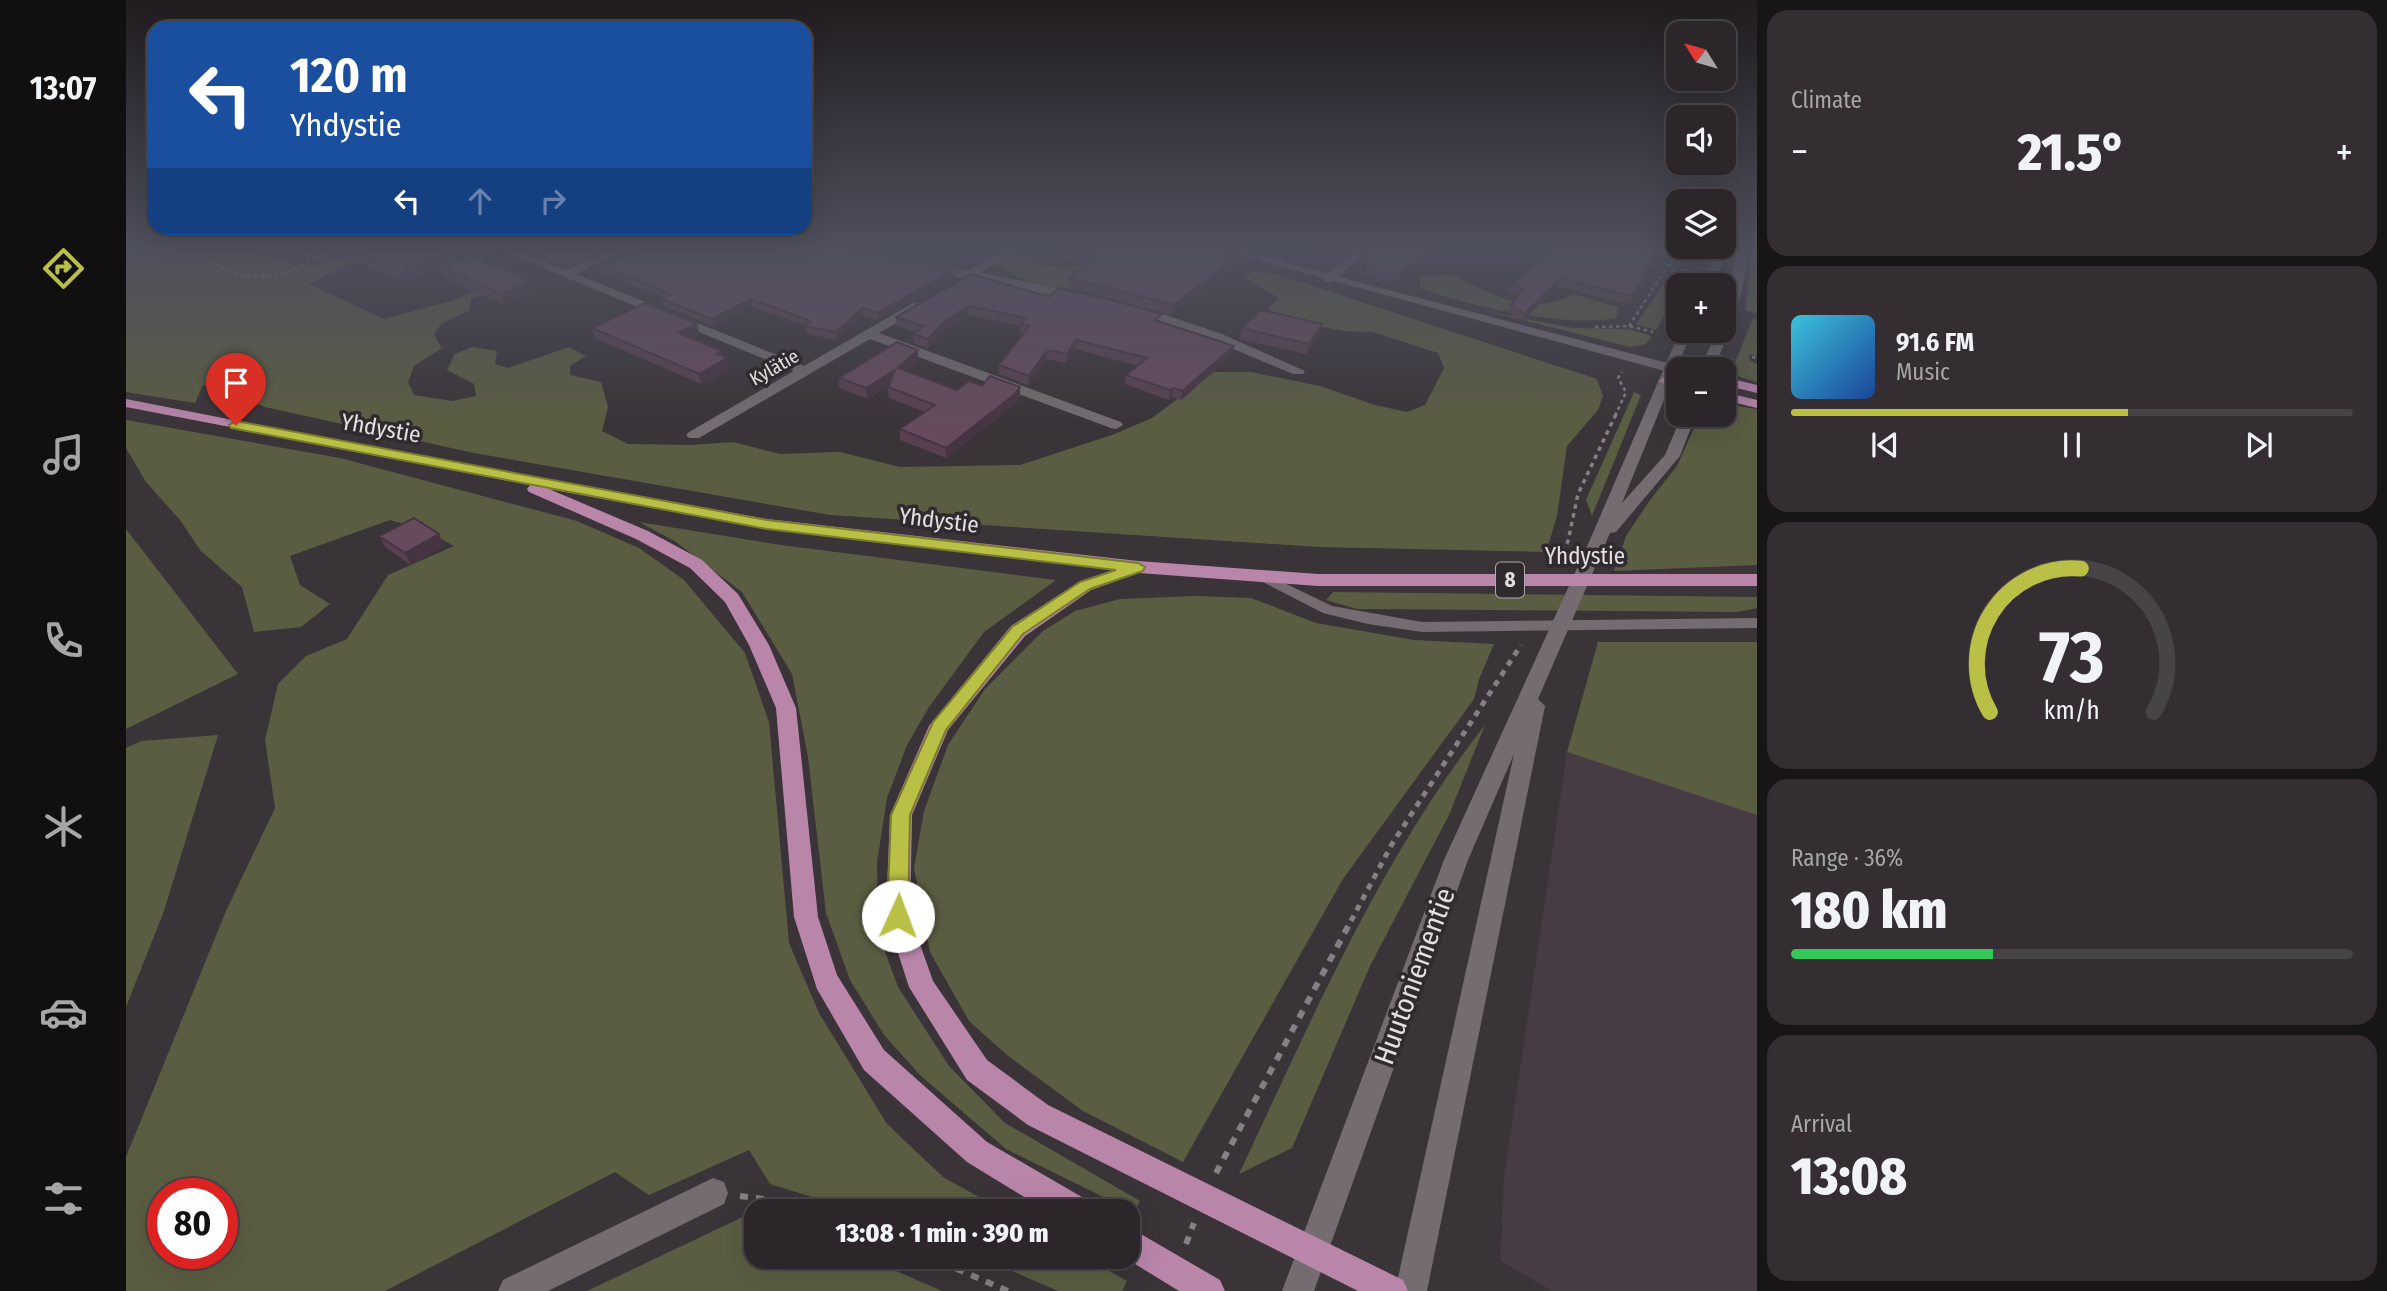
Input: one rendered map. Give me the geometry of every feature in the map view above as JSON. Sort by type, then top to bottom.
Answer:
[{"type":"highway","points":[[1736,384],[1757,389]]},
{"type":"highway","points":[[1736,399],[1757,404]]},
{"type":"highway","name":"Yhdystie","points":[[126,403],[767,524],[1138,567],[1318,580],[1757,580]]},
{"type":"highway","points":[[502,475],[642,535],[696,564],[732,598],[759,645],[786,708],[806,917],[825,980],[874,1060],[977,1152],[1056,1199]]},
{"type":"highway","points":[[1138,567],[1085,586],[1018,631],[939,726],[901,815],[898,916],[922,987],[977,1070],[1038,1115],[1392,1291]]},
{"type":"highway","points":[[1140,1250],[1209,1291]]},
{"type":"street","points":[[648,307],[805,371]]},
{"type":"street","name":"Kylätie","points":[[694,435],[915,307]]},
{"type":"street","points":[[1129,307],[1217,337],[1298,371]]},
{"type":"street","points":[[1408,307],[1624,369],[1666,375]]},
{"type":"street","points":[[1429,307],[1666,374]]},
{"type":"street","points":[[869,334],[1116,425]]},
{"type":"street","name":"Huutoniementie","points":[[1298,1291],[1456,860],[1666,391]]},
{"type":"street","name":"Huutoniementie","points":[[1598,542],[1672,456],[1684,427]]},
{"type":"street","name":"Huutoniementie","points":[[1411,1291],[1543,667]]},
{"type":"street","points":[[514,1291],[713,1193]]},
{"type":"lane","points":[[1262,576],[1328,610],[1422,627],[1757,623]]},
{"type":"path","points":[[1629,326],[1641,307]]},
{"type":"path","points":[[1568,541],[1578,494],[1626,392],[1618,378],[1624,369]]},
{"type":"path","points":[[1176,1272],[1203,1197],[1392,845],[1513,660]]},
{"type":"path","points":[[713,1193],[764,1199]]},
{"type":"path","points":[[957,1269],[1008,1291]]},
{"type":"shaded area","points":[[1567,752],[1757,814],[1757,1291],[1552,1291],[1500,1260],[1504,1178]]},
{"type":"green space","points":[[126,307],[359,307],[384,319],[428,307],[470,307],[470,310],[442,323],[434,334],[442,348],[414,366],[408,382],[414,395],[452,401],[476,396],[474,384],[447,370],[455,354],[472,347],[497,351],[495,364],[508,368],[569,347],[586,356],[570,366],[570,375],[601,382],[608,407],[602,431],[628,444],[690,445],[733,442],[780,454],[840,452],[900,467],[1020,465],[1112,435],[1152,418],[1214,372],[1251,372],[1320,386],[1375,405],[1407,412],[1425,405],[1444,368],[1438,353],[1373,332],[1345,331],[1299,323],[1268,309],[1378,307],[1597,379],[1603,396],[1598,410],[1567,446],[1557,516],[1546,552],[1319,547],[830,515],[474,453],[265,407],[203,385],[195,403],[126,392]]},
{"type":"green space","points":[[1487,307],[1618,307],[1616,318],[1595,320],[1545,318]]},
{"type":"green space","points":[[1648,307],[1666,307],[1666,312],[1656,330],[1636,324]]},
{"type":"green space","points":[[1745,307],[1757,307],[1757,314],[1745,310]]},
{"type":"green space","points":[[1486,311],[1572,328],[1629,329],[1652,336],[1646,344],[1630,347]]},
{"type":"green space","points":[[1753,318],[1757,319],[1757,356],[1750,354],[1749,360],[1757,364],[1757,382],[1736,374],[1736,360]]},
{"type":"green space","points":[[1634,392],[1641,395],[1592,516],[1586,500]]},
{"type":"green space","points":[[1736,406],[1757,409],[1757,565],[1614,571],[1626,536],[1677,466],[1695,427],[1736,427]]},
{"type":"green space","points":[[126,420],[340,458],[577,521],[639,548],[684,580],[745,653],[769,722],[789,943],[819,1013],[887,1124],[943,1177],[982,1199],[818,1199],[770,1184],[749,1150],[649,1195],[615,1172],[385,1291],[126,1291],[126,1157],[226,911],[275,808],[265,740],[278,684],[306,656],[347,639],[388,575],[454,546],[422,529],[390,520],[290,556],[300,585],[330,604],[301,627],[254,632],[242,587],[201,551],[180,520],[146,482],[126,448]]},
{"type":"green space","points":[[639,522],[781,545],[1056,580],[984,632],[929,707],[907,745],[887,798],[877,862],[878,933],[898,987],[949,1066],[1005,1123],[1137,1199],[1108,1199],[1006,1149],[921,1076],[884,1035],[850,980],[826,913],[808,757],[792,674],[742,592],[676,542]]},
{"type":"green space","points":[[126,529],[238,674],[126,729]]},
{"type":"green space","points":[[1333,592],[1757,597],[1757,608],[1737,612],[1357,609],[1326,600]]},
{"type":"green space","points":[[1194,596],[1251,598],[1316,623],[1414,640],[1494,644],[1479,679],[1474,699],[1343,879],[1183,1162],[1083,1111],[1008,1056],[969,1021],[930,952],[914,868],[924,811],[948,745],[985,689],[1043,631],[1075,611],[1120,599]]},
{"type":"green space","points":[[1598,642],[1757,642],[1757,815],[1567,752]]},
{"type":"green space","points":[[1485,725],[1449,815],[1370,966],[1292,1148],[1239,1174],[1321,1000],[1380,886],[1447,776]]},
{"type":"green space","points":[[218,735],[164,911],[126,1007],[126,748],[141,741]]},
{"type":"green space","points":[[744,1216],[744,1269],[892,1269],[942,1291],[587,1291]]},
{"type":"green space","points":[[1008,1269],[1106,1269],[1127,1281],[1122,1291],[1058,1291]]},
{"type":"building","points":[[636,307],[656,307],[697,324],[679,333],[722,351],[717,354],[727,358],[699,374],[592,328]]},
{"type":"building","points":[[682,307],[735,307],[712,319]]},
{"type":"building","points":[[773,307],[887,307],[877,313],[863,308],[836,332],[805,326],[811,321]]},
{"type":"building","points":[[913,307],[966,307],[945,321],[928,339],[913,334],[924,326],[896,317]]},
{"type":"building","points":[[974,307],[1137,307],[1162,314],[1155,320],[1234,346],[1182,391],[1173,388],[1170,390],[1126,375],[1147,358],[1076,340],[1067,354],[1047,350],[1029,376],[999,365],[1029,326],[1020,324],[1026,318]]},
{"type":"building","points":[[1514,307],[1532,307],[1525,314]]},
{"type":"building","points":[[1261,310],[1322,324],[1309,344],[1242,328]]},
{"type":"building","points":[[897,342],[918,350],[898,368],[957,390],[969,381],[982,386],[990,376],[1020,387],[1015,394],[946,448],[900,429],[935,405],[888,387],[895,370],[866,388],[839,378]]},
{"type":"building","points":[[414,518],[439,534],[405,553],[379,536]]},
{"type":"route","points":[[236,425],[767,524],[1138,567],[1085,586],[1018,631],[939,726],[901,815],[898,916]]}]
